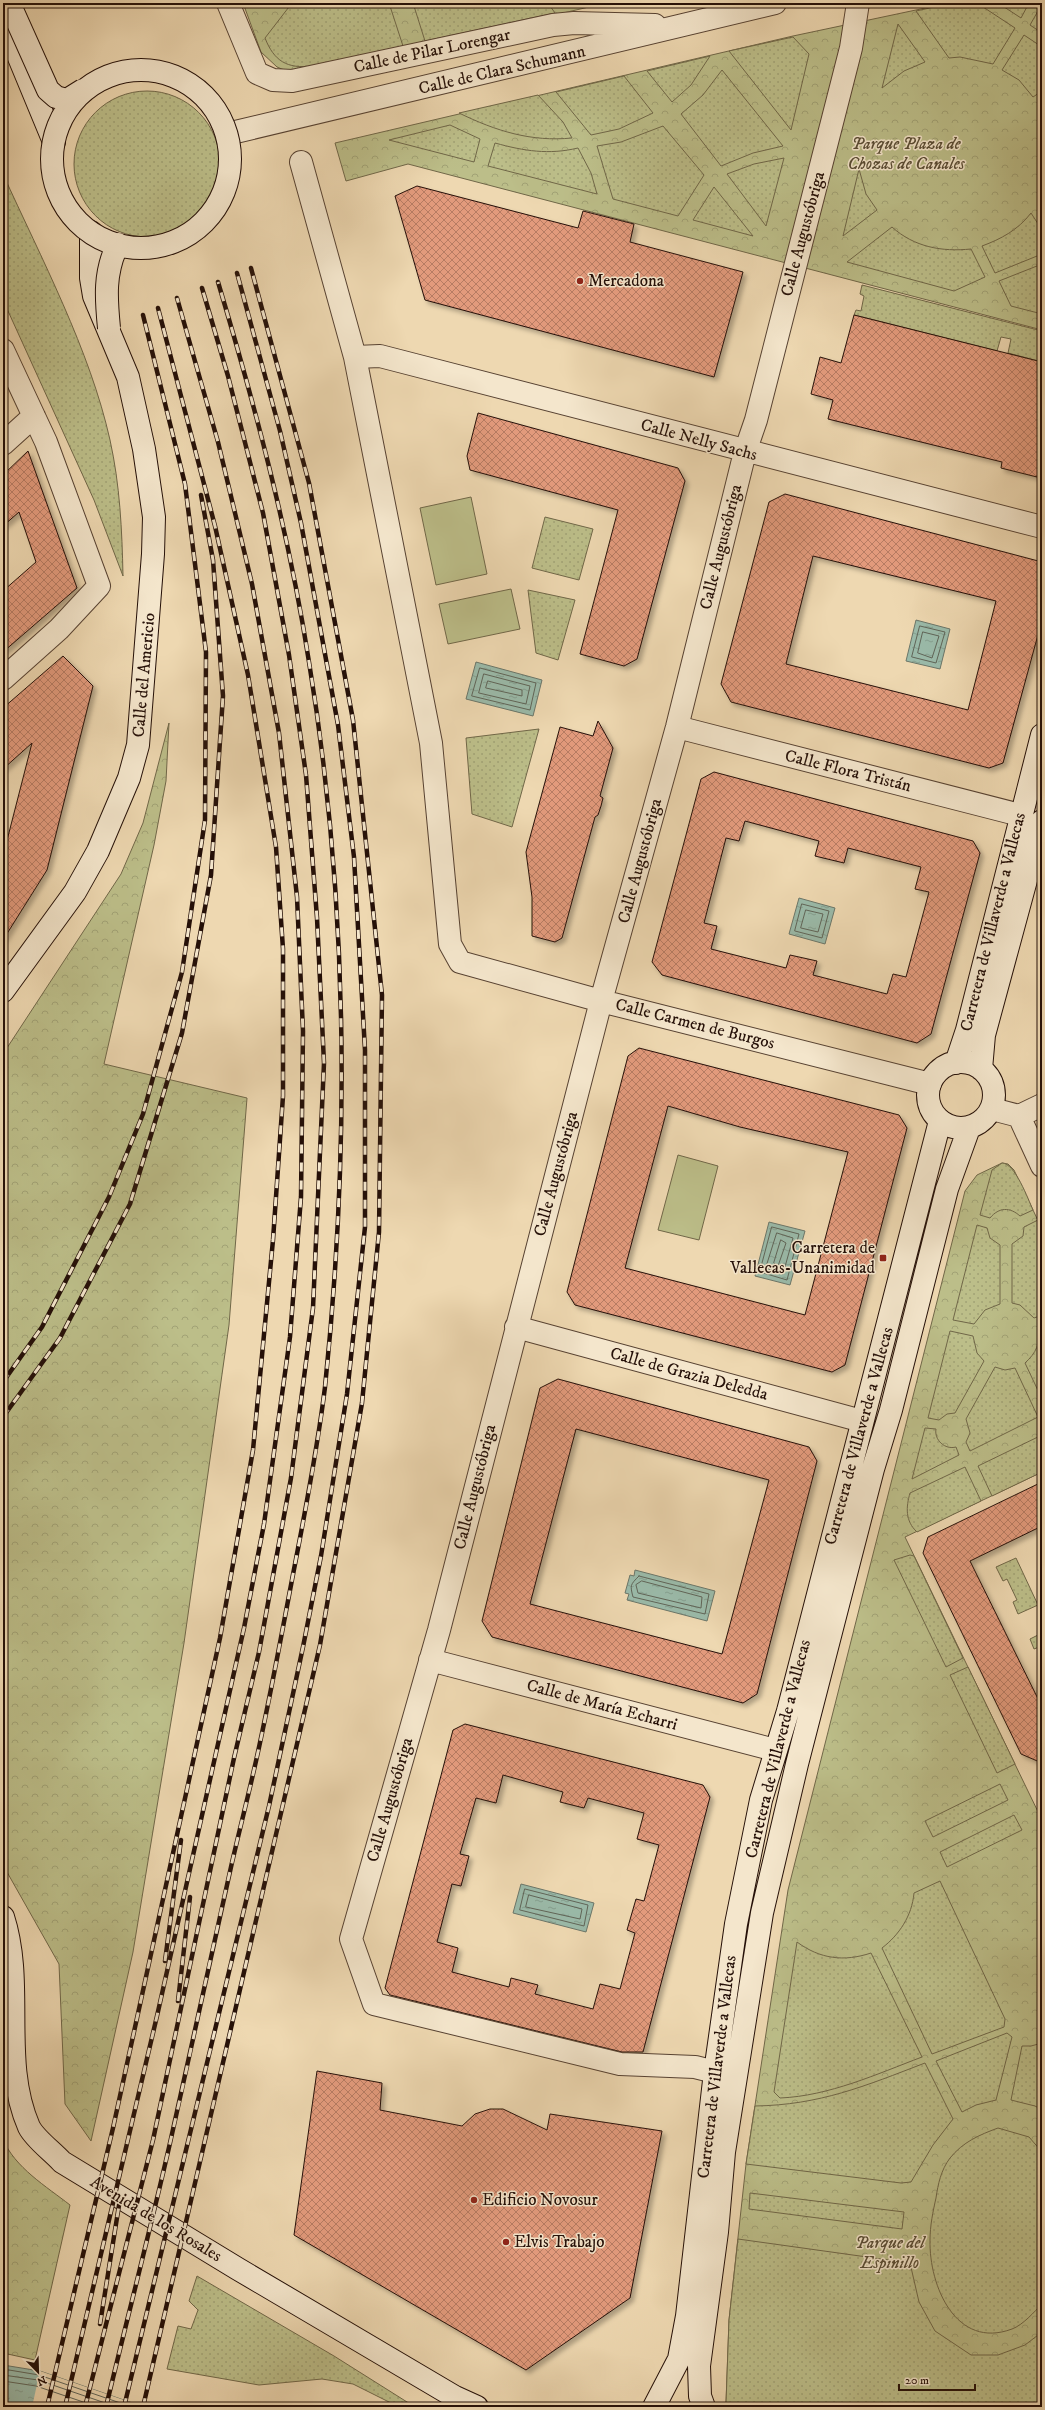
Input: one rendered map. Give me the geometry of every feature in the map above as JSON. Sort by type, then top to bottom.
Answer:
[{"type":"street","points":[[9,3],[48,90],[56,97],[67,100],[94,83],[119,72],[147,70],[174,75],[197,89],[216,109],[227,134],[231,153],[230,173],[218,204],[201,225],[185,236],[166,244],[146,248],[118,244],[91,232],[70,212],[60,196],[54,178],[52,160],[54,142],[59,124],[68,108],[80,94],[94,83]]},
{"type":"street","name":"Calle de Pilar Lorengar","points":[[228,3],[257,73],[273,80],[292,81],[553,25],[684,26]]},
{"type":"street","name":"Calle de Clara Schumann","points":[[227,134],[538,61],[775,3]]},
{"type":"street","name":"Calle Augustóbriga","points":[[715,2072],[695,2067],[620,2064],[374,2004],[352,1939],[430,1660],[601,1001],[676,727],[745,452],[756,420],[851,48],[858,3]]},
{"type":"street","points":[[3,19],[54,142]]},
{"type":"street","points":[[301,162],[355,357]]},
{"type":"street","name":"Calle del Americio","points":[[3,991],[75,892],[98,851],[128,778],[138,745],[152,575],[154,517],[144,449],[128,377],[96,300],[91,278],[91,232]]},
{"type":"street","name":"Calle del Americio","points":[[108,328],[106,297],[107,277],[110,260],[118,244]]},
{"type":"street","points":[[3,350],[46,442],[99,586],[59,630],[3,679]]},
{"type":"street","name":"Calle Nelly Sachs","points":[[355,357],[380,356],[745,452],[1042,527]]},
{"type":"street","name":"Calle Carmen de Burgos","points":[[355,357],[431,743],[450,944],[460,962],[601,1001],[930,1084]]},
{"type":"street","points":[[3,444],[34,416]]},
{"type":"street","name":"Calle Flora Tristán","points":[[676,727],[1020,815]]},
{"type":"street","name":"Carretera de Villaverde a Vallecas","points":[[956,1062],[967,1030],[1020,815],[1042,735]]},
{"type":"street","name":"Carretera de Villaverde a Vallecas","points":[[981,1069],[984,1035],[1042,821]]},
{"type":"street","points":[[956,1062],[970,1063],[981,1069],[989,1077],[994,1087],[992,1109],[982,1121],[969,1128],[954,1128],[940,1121],[929,1104],[930,1084],[940,1070],[956,1062]]},
{"type":"street","points":[[992,1109],[1019,1116],[1042,1105]]},
{"type":"street","points":[[1019,1116],[1042,1166]]},
{"type":"street","name":"Carretera de Villaverde a Vallecas","points":[[654,2407],[679,2360],[687,2316],[715,2072],[736,1924],[761,1800],[788,1711],[862,1421],[926,1183],[940,1121]]},
{"type":"street","name":"Carretera de Villaverde a Vallecas","points":[[704,2407],[700,2396],[699,2366],[717,2232],[724,2152],[762,1913],[801,1750],[873,1469],[891,1410],[947,1189],[969,1128]]},
{"type":"street","name":"Calle de Grazia Deledda","points":[[516,1327],[862,1421]]},
{"type":"street","name":"Calle de María Echarri","points":[[430,1660],[775,1750]]},
{"type":"street","name":"Avenida de los Rosales","points":[[3,1917],[11,1953],[12,2047],[15,2087],[29,2128],[50,2150],[62,2162],[238,2269],[455,2397],[477,2407]]},
{"type":"green space","points":[[243,3],[606,3],[353,62],[289,72],[277,67],[261,52]]},
{"type":"green space","points":[[292,3],[389,3],[403,46],[312,66],[303,67],[289,65],[277,58],[265,38]]},
{"type":"green space","points":[[413,3],[548,3],[555,13],[425,41]]},
{"type":"green space","name":"Parque Plaza de Chozas de Canales","points":[[949,3],[1042,3],[1042,330],[408,164],[346,181],[335,143],[793,36]]},
{"type":"green space","points":[[952,3],[977,3],[1015,28],[993,64],[960,57],[949,58],[916,11]]},
{"type":"green space","points":[[998,3],[1029,3],[1021,18]]},
{"type":"green space","points":[[1042,4],[1042,33],[1030,25]]},
{"type":"green space","points":[[898,24],[925,62],[904,71],[882,88]]},
{"type":"green space","points":[[1024,35],[1042,47],[1042,91],[1033,97],[1019,80],[1002,70]]},
{"type":"green space","points":[[793,37],[809,54],[791,130],[729,51]]},
{"type":"green space","points":[[710,56],[691,85],[672,102],[647,71]]},
{"type":"green space","points":[[722,70],[783,146],[753,153],[721,166],[681,114],[703,95]]},
{"type":"green space","points":[[624,76],[653,113],[619,129],[591,135],[556,92]]},
{"type":"green space","points":[[147,91],[175,97],[193,108],[203,118],[214,136],[220,164],[214,192],[203,210],[193,220],[175,231],[147,237],[119,231],[101,220],[91,210],[80,192],[74,164],[80,136],[91,118],[101,108],[119,97]]},
{"type":"green space","points":[[538,95],[563,122],[572,138],[542,138],[514,134],[486,125],[459,113]]},
{"type":"green space","points":[[450,125],[480,139],[474,162],[389,140]]},
{"type":"green space","points":[[663,126],[704,175],[678,216],[613,199],[597,146],[621,142]]},
{"type":"green space","points":[[495,143],[526,150],[547,152],[578,148],[591,173],[597,194],[488,166]]},
{"type":"green space","points":[[784,158],[766,226],[727,174],[754,164]]},
{"type":"green space","points":[[859,169],[866,194],[877,210],[843,236]]},
{"type":"green space","points":[[3,174],[77,338],[101,406],[110,440],[116,474],[121,525],[123,576],[94,500],[3,300]]},
{"type":"green space","points":[[714,187],[753,236],[693,220]]},
{"type":"green space","points":[[1031,213],[1042,230],[1042,254],[995,273],[982,246],[1015,229]]},
{"type":"green space","points":[[892,227],[919,244],[929,247],[950,250],[971,249],[985,277],[954,291],[847,262]]},
{"type":"green space","points":[[1042,264],[1042,314],[1011,306],[999,281]]},
{"type":"green space","points":[[862,285],[1042,331],[1042,362],[1008,353],[1011,339],[1001,337],[997,351],[854,315],[856,310],[861,311],[864,296],[860,294]]},
{"type":"green space","points":[[471,497],[487,574],[436,585],[420,508]]},
{"type":"green space","points":[[545,517],[593,529],[579,580],[532,568]]},
{"type":"green space","points":[[511,589],[520,629],[448,644],[439,604]]},
{"type":"green space","points":[[528,590],[575,600],[558,660],[536,653]]},
{"type":"green space","points":[[169,723],[166,781],[154,845],[104,1064],[247,1098],[229,1325],[184,1643],[133,1952],[91,2141],[65,2104],[59,1964],[3,1865],[3,1054],[121,874],[143,823]]},
{"type":"green space","points":[[539,729],[512,827],[472,814],[466,738]]},
{"type":"green space","points":[[678,1155],[718,1166],[699,1240],[658,1230]]},
{"type":"green space","name":"Parque del Espinillo","points":[[1002,1163],[1008,1164],[1014,1170],[1042,1229],[1042,1472],[905,1537],[1042,1820],[1042,2407],[729,2407],[726,2403],[729,2320],[746,2164],[788,1890],[965,1191],[977,1175]]},
{"type":"green space","points":[[1002,1163],[1012,1169],[1016,1175],[1033,1210],[1020,1216],[1008,1210],[1001,1210],[993,1214],[990,1218],[980,1215],[992,1170]]},
{"type":"green space","points":[[1038,1220],[1042,1229],[1042,1315],[1034,1318],[1020,1305],[1012,1303],[1012,1244],[1023,1236],[1024,1227]]},
{"type":"green space","points":[[977,1225],[987,1228],[990,1238],[1000,1245],[1000,1304],[985,1310],[974,1324],[953,1320]]},
{"type":"green space","points":[[1042,1326],[1042,1399],[1025,1363],[1037,1347],[1039,1338],[1038,1328]]},
{"type":"green space","points":[[950,1331],[973,1336],[977,1353],[984,1361],[955,1413],[947,1414],[939,1420],[928,1418]]},
{"type":"green space","points":[[995,1367],[1005,1370],[1015,1368],[1038,1417],[970,1451],[966,1442],[970,1433],[966,1419]]},
{"type":"green space","points":[[925,1428],[936,1429],[937,1437],[941,1443],[944,1446],[952,1448],[956,1447],[959,1455],[912,1479]]},
{"type":"green space","points":[[1042,1435],[1042,1472],[992,1496],[978,1466]]},
{"type":"green space","points":[[965,1467],[981,1501],[917,1532],[908,1519],[907,1509],[910,1493]]},
{"type":"green space","points":[[910,1555],[914,1556],[963,1658],[946,1667],[894,1560]]},
{"type":"green space","points":[[1016,1558],[1038,1605],[1018,1614],[1013,1602],[1017,1600],[1007,1579],[1003,1581],[996,1567]]},
{"type":"green space","points":[[1042,1633],[1042,1654],[1039,1647],[1034,1649],[1030,1639]]},
{"type":"green space","points":[[968,1667],[1015,1764],[997,1773],[950,1675]]},
{"type":"green space","points":[[1000,1784],[1008,1800],[933,1837],[925,1821]]},
{"type":"green space","points":[[1014,1815],[1022,1830],[947,1867],[940,1852]]},
{"type":"green space","points":[[940,1881],[1005,2019],[1004,2027],[932,2054],[882,1948],[894,1937],[904,1924],[911,1909],[914,1893]]},
{"type":"green space","points":[[797,1942],[814,1952],[832,1957],[842,1958],[861,1956],[871,1953],[922,2057],[835,2089],[780,2098],[774,2092]]},
{"type":"green space","points":[[1007,2033],[1012,2037],[996,2100],[976,2105],[962,2112],[936,2061]]},
{"type":"green space","points":[[1042,2043],[1042,2110],[1035,2106],[1011,2100],[1022,2046],[1031,2046]]},
{"type":"green space","points":[[925,2063],[953,2119],[933,2145],[911,2182],[901,2183],[746,2164],[755,2106],[801,2102],[842,2093]]},
{"type":"green space","points":[[998,2128],[1029,2137],[1042,2152],[1042,2304],[1020,2325],[1012,2329],[992,2333],[975,2330],[961,2322],[950,2310],[941,2294],[935,2276],[931,2258],[930,2235],[939,2182],[942,2172],[950,2158],[966,2143],[978,2136]]},
{"type":"green space","points":[[3,2139],[15,2159],[32,2176],[70,2205],[35,2360],[3,2353]]},
{"type":"green space","points":[[750,2193],[904,2212],[902,2229],[749,2209]]},
{"type":"green space","points":[[738,2239],[910,2263],[919,2302],[935,2331],[971,2355],[998,2355],[1025,2345],[1042,2332],[1042,2407],[729,2407],[726,2403],[729,2320]]},
{"type":"green space","points":[[197,2276],[334,2356],[415,2407],[399,2407],[353,2384],[322,2379],[259,2385],[167,2369],[178,2326],[191,2329],[198,2310],[189,2301]]},
{"type":"water","points":[[916,620],[950,629],[940,669],[906,661]]},
{"type":"water","points":[[476,662],[542,680],[533,716],[466,699]]},
{"type":"water","points":[[799,898],[835,908],[825,944],[789,934]]},
{"type":"water","points":[[769,1222],[805,1231],[790,1285],[755,1276]]},
{"type":"water","points":[[635,1570],[715,1591],[707,1621],[627,1600],[629,1594],[625,1593],[630,1575],[634,1576]]},
{"type":"water","points":[[521,1884],[594,1903],[586,1932],[513,1913]]},
{"type":"water","points":[[3,2365],[40,2371],[144,2407],[3,2407]]},
{"type":"pier","points":[[40,2371],[144,2407],[32,2407]]},
{"type":"building","name":"Mercadona","points":[[417,186],[578,228],[583,211],[634,224],[630,242],[743,272],[714,377],[425,300],[395,196]]},
{"type":"building","points":[[854,315],[1042,362],[1042,455],[1037,477],[1001,468],[1002,462],[828,419],[833,400],[811,394],[820,357],[841,363]]},
{"type":"building","points":[[478,413],[678,468],[685,481],[637,659],[624,666],[580,654],[618,510],[470,470],[467,456]]},
{"type":"building","points":[[28,451],[77,588],[3,652],[3,591],[36,562],[19,512],[3,526],[3,475]]},
{"type":"building","points":[[785,494],[1042,562],[1042,620],[1003,763],[989,768],[731,702],[721,684],[769,502]],"holes":[[[813,556],[996,601],[968,710],[786,664]]]},
{"type":"building","points":[[63,656],[93,686],[47,870],[3,940],[3,856],[32,743],[3,769],[3,708]]},
{"type":"building","points":[[598,721],[613,748],[600,796],[603,798],[601,806],[598,815],[595,817],[562,938],[555,942],[532,936],[532,897],[526,852],[560,727],[593,736]]},
{"type":"building","points":[[714,772],[973,841],[980,853],[931,1034],[917,1043],[662,975],[652,962],[701,779]],"holes":[[[745,821],[819,841],[815,856],[844,863],[848,848],[921,867],[915,889],[929,892],[906,977],[893,974],[887,994],[813,975],[817,961],[790,955],[786,968],[711,949],[717,926],[704,923],[726,838],[739,841]]]},
{"type":"building","points":[[639,1048],[899,1115],[907,1128],[845,1365],[832,1372],[575,1305],[567,1292],[628,1056]],"holes":[[[668,1106],[740,1127],[848,1152],[805,1315],[625,1268]]]},
{"type":"building","points":[[558,1379],[809,1447],[817,1461],[757,1694],[743,1703],[492,1637],[482,1621],[540,1388]],"holes":[[[576,1429],[769,1480],[722,1654],[530,1604]]]},
{"type":"building","points":[[1042,1482],[1042,1526],[970,1561],[1042,1707],[1042,1763],[1021,1754],[923,1553],[928,1537]]},
{"type":"building","points":[[465,1724],[703,1785],[710,1797],[643,2052],[622,2052],[390,1995],[385,1988],[453,1730]],"holes":[[[503,1775],[563,1792],[560,1802],[584,1808],[588,1798],[644,1813],[637,1839],[659,1845],[644,1901],[636,1899],[627,1930],[635,1933],[620,1989],[600,1984],[593,2009],[535,1994],[538,1985],[511,1978],[509,1987],[452,1972],[458,1948],[437,1942],[452,1884],[461,1886],[469,1856],[460,1854],[476,1798],[496,1803]]]},
{"type":"building","name":"Edificio Novosur","points":[[317,2071],[382,2083],[380,2110],[462,2126],[475,2114],[490,2109],[503,2109],[547,2130],[550,2114],[662,2131],[630,2298],[526,2370],[294,2235]]},
{"type":"railway","points":[[143,2407],[320,1645],[362,1403],[379,1232],[382,995],[353,720],[309,483],[251,268]]},
{"type":"railway","points":[[124,2407],[269,1806],[303,1647],[321,1556],[347,1394],[365,1227],[365,1050],[354,857],[338,725],[301,523],[280,431],[237,273]]},
{"type":"railway","points":[[106,2407],[155,2209],[256,1761],[277,1660],[316,1452],[322,1409],[333,1297],[339,1206],[341,1024],[338,933],[322,752],[309,662],[292,566],[258,423],[218,282]]},
{"type":"railway","points":[[85,2407],[153,2140],[234,1758],[259,1652],[291,1478],[313,1308],[324,1063],[317,918],[306,775],[289,655],[263,513],[228,376],[202,288]]},
{"type":"railway","points":[[65,2407],[157,2016],[244,1628],[264,1524],[290,1337],[301,1197],[303,1031],[297,897],[279,733],[252,584],[218,442],[177,298]]},
{"type":"railway","points":[[47,2407],[113,2128],[220,1638],[253,1450],[273,1240],[283,1096],[283,949],[276,847],[248,675],[215,526],[158,308]]},
{"type":"railway","points":[[3,1382],[42,1327],[109,1197],[143,1114],[182,972],[205,820],[206,652],[185,484],[143,315]]},
{"type":"railway","points":[[3,1417],[60,1338],[130,1204],[182,1033],[211,875],[223,696],[213,560],[201,495]]},
{"type":"railway","points":[[165,1961],[181,1840]]},
{"type":"railway","points":[[178,2001],[190,1897]]},
{"type":"railway","points":[[100,2324],[120,2199]]},
{"type":"place","name":"Mercadona","points":[[580,281]]},
{"type":"place","name":"Carretera de Vallecas-Unanimidad","points":[[883,1258]]},
{"type":"place","name":"Edificio Novosur","points":[[474,2200]]},
{"type":"place","name":"Elvis Trabajo","points":[[506,2242]]}]
